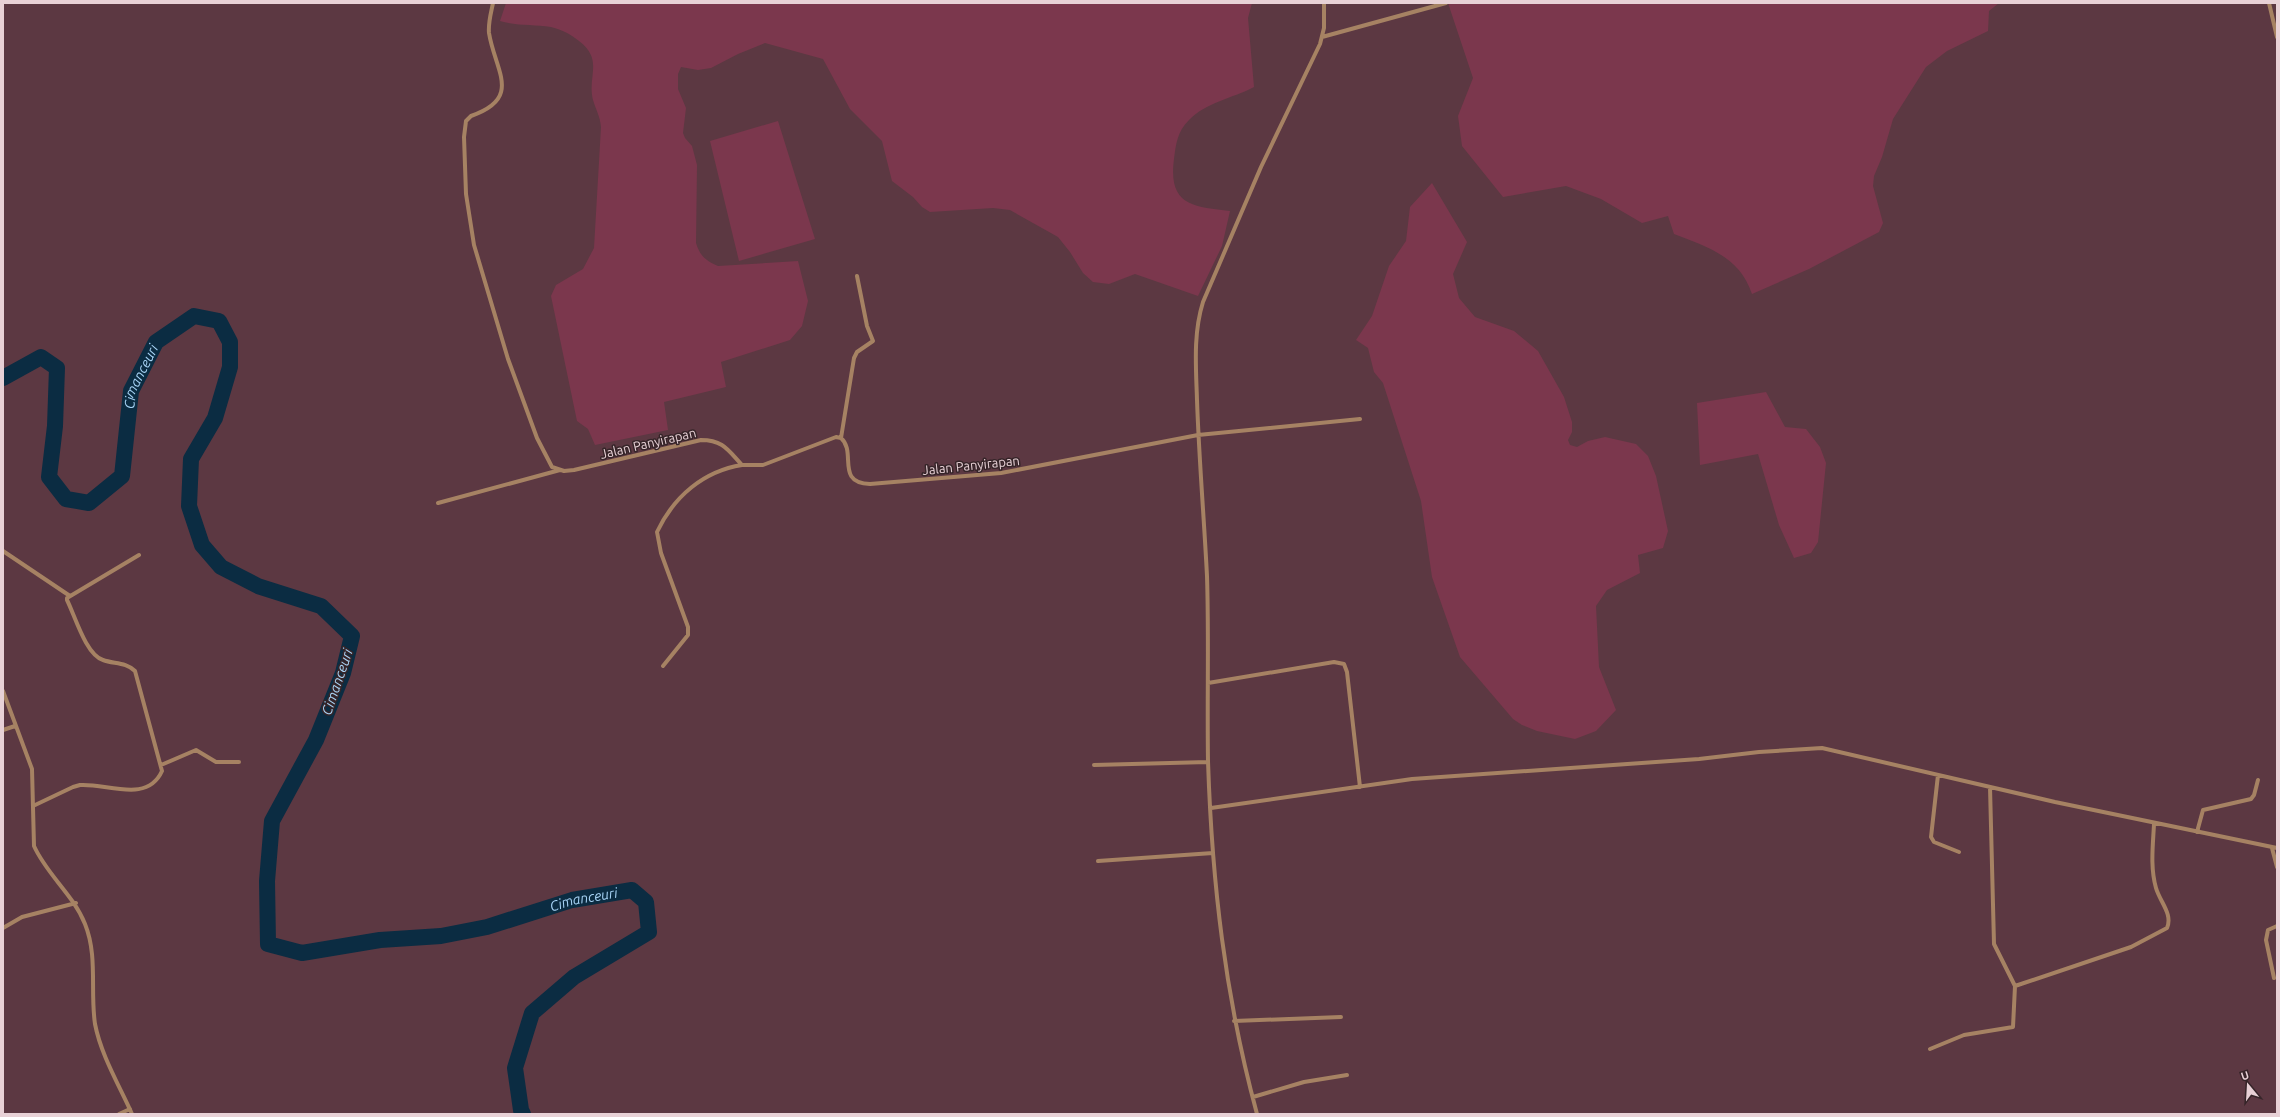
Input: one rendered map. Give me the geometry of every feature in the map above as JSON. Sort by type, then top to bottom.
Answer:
[{"type":"street","points":[[493,3],[489,23],[489,33],[503,79],[503,89],[498,100],[479,113],[471,116],[464,127],[466,194],[470,229],[508,359],[537,438],[552,468],[560,470]]},
{"type":"street","points":[[1257,1114],[1234,1021],[1221,944],[1212,853],[1208,762],[1207,577],[1198,435],[1196,339],[1198,317],[1261,167],[1322,37],[1324,3]]},
{"type":"street","points":[[1322,37],[1446,3]]},
{"type":"street","points":[[2269,3],[2277,37]]},
{"type":"street","points":[[663,666],[688,635],[688,627],[661,553],[658,532],[678,500],[691,487],[714,472],[742,466],[763,465],[836,437],[841,438],[854,358],[857,352],[873,341],[867,326],[857,276]]},
{"type":"street","points":[[1198,435],[1360,419]]},
{"type":"street","name":"Jalan Panyirapan","points":[[841,438],[845,443],[848,469],[852,477],[857,482],[870,484],[931,480],[1036,468],[1151,442],[1198,435]]},
{"type":"street","name":"Jalan Panyirapan","points":[[438,503],[560,470],[574,470],[700,440],[715,440],[721,444],[742,466]]},
{"type":"street","points":[[3,551],[70,596]]},
{"type":"street","points":[[33,806],[73,787],[85,785],[134,791],[144,788],[159,779],[162,772],[138,677],[130,666],[103,660],[91,652],[67,600],[70,596],[139,555]]},
{"type":"street","points":[[1208,683],[1334,662],[1344,664],[1347,672],[1360,787]]},
{"type":"street","points":[[3,691],[32,769],[34,846],[38,855],[76,903],[86,924],[92,950],[94,1011],[98,1035],[132,1114]]},
{"type":"street","points":[[3,730],[15,726]]},
{"type":"street","points":[[1211,808],[1360,787],[1486,773],[1685,760],[1759,752],[1822,748],[2154,824],[2275,848],[2277,867]]},
{"type":"street","points":[[161,765],[196,750],[216,762],[238,762]]},
{"type":"street","points":[[1094,765],[1208,762]]},
{"type":"street","points":[[1938,775],[1931,837],[1934,842],[1959,852]]},
{"type":"street","points":[[2197,832],[2203,810],[2251,799],[2254,795],[2258,780]]},
{"type":"street","points":[[1930,1048],[1964,1035],[2013,1027],[2015,986],[1994,944],[1990,787]]},
{"type":"street","points":[[2015,986],[2131,948],[2167,928],[2169,920],[2168,914],[2156,890],[2153,874],[2154,824]]},
{"type":"street","points":[[1098,861],[1212,853]]},
{"type":"street","points":[[3,928],[22,917],[76,903]]},
{"type":"street","points":[[2274,978],[2266,937],[2268,930],[2277,926]]},
{"type":"street","points":[[1234,1021],[1340,1017]]},
{"type":"street","points":[[1253,1097],[1304,1082],[1347,1075]]},
{"type":"street","points":[[119,1114],[130,1109]]},
{"type":"shaded area","points":[[506,3],[1252,3],[1248,18],[1254,87],[1203,109],[1189,120],[1182,129],[1176,143],[1174,159],[1173,174],[1175,186],[1179,195],[1194,205],[1204,208],[1230,211],[1222,246],[1198,296],[1135,274],[1109,284],[1093,282],[1083,273],[1070,252],[1058,237],[1010,210],[993,208],[930,212],[922,207],[913,197],[892,181],[882,141],[850,109],[823,59],[765,43],[738,54],[711,68],[698,70],[681,67],[678,74],[678,89],[686,108],[683,133],[685,138],[692,146],[697,165],[696,243],[699,251],[707,260],[718,266],[798,261],[808,301],[802,326],[790,340],[721,362],[726,387],[664,402],[668,430],[595,445],[588,429],[577,421],[551,296],[556,285],[583,269],[594,248],[601,127],[599,116],[593,100],[593,62],[587,48],[563,31],[551,27],[513,24],[500,21]]},
{"type":"shaded area","points":[[1448,3],[1999,3],[1989,11],[1988,31],[1947,51],[1926,67],[1893,119],[1882,157],[1874,176],[1873,186],[1883,223],[1879,232],[1809,269],[1752,294],[1747,281],[1731,262],[1710,249],[1674,234],[1668,216],[1642,223],[1601,199],[1566,186],[1503,197],[1462,146],[1458,116],[1473,78]]},
{"type":"shaded area","points":[[778,121],[815,239],[739,261],[710,141]]},
{"type":"shaded area","points":[[1432,183],[1467,242],[1453,274],[1459,298],[1475,317],[1514,331],[1538,351],[1564,397],[1572,422],[1572,432],[1568,440],[1570,445],[1577,447],[1588,441],[1605,437],[1636,444],[1648,456],[1656,476],[1668,531],[1663,548],[1638,555],[1640,573],[1607,590],[1596,606],[1599,667],[1616,710],[1596,731],[1575,739],[1537,731],[1522,725],[1513,719],[1460,657],[1432,577],[1421,501],[1383,383],[1374,372],[1368,348],[1356,340],[1372,316],[1389,266],[1406,241],[1410,207]]},
{"type":"shaded area","points":[[1766,392],[1785,427],[1806,429],[1820,447],[1826,463],[1818,542],[1811,553],[1794,558],[1779,525],[1758,454],[1700,465],[1697,403]]},
{"type":"waterway","name":"Cimanceuri","points":[[3,378],[41,357],[57,368],[55,426],[49,477],[66,499],[89,503],[122,476],[131,391],[156,342],[194,316],[219,321],[230,342],[230,367],[215,418],[191,459],[189,506],[202,545],[221,567],[258,586],[321,606],[352,636],[343,673],[316,740],[272,821],[267,881],[268,944],[302,953],[380,940],[441,936],[487,927],[572,900],[632,890],[646,902],[649,932],[574,977],[532,1013],[515,1068],[521,1110],[523,1114]]}]
